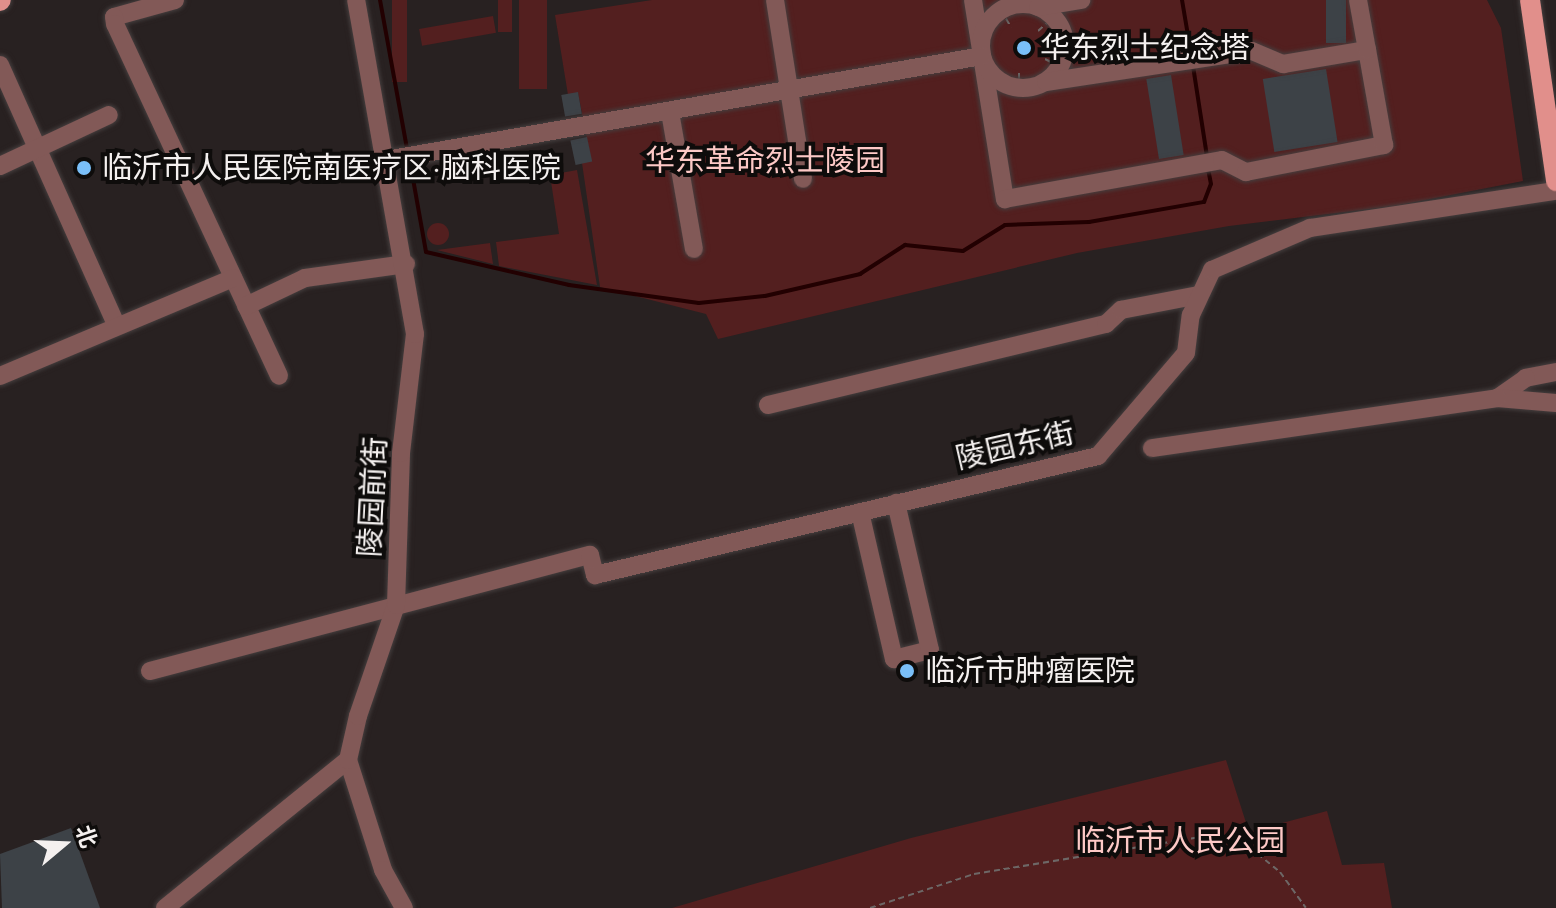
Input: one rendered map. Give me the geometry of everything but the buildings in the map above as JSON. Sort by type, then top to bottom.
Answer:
[{"type":"main road","points":[[1530,0],[1556,181]]},
{"type":"street","points":[[175,0],[114,17],[115,24],[279,376]]},
{"type":"street","name":"陵园前街","points":[[348,760],[358,716],[396,605],[401,453],[415,334],[406,264],[401,158],[356,0]]},
{"type":"street","points":[[775,0],[803,179]]},
{"type":"street","points":[[973,0],[1005,199],[1222,160],[1246,172],[1384,145],[1358,0]]},
{"type":"street","points":[[1081,0],[1045,12],[1001,10],[985,28],[982,56],[994,77],[1046,82],[1252,51],[1283,64],[1367,50]]},
{"type":"street","points":[[1045,12],[1063,36],[1046,82]]},
{"type":"street","points":[[401,158],[982,56]]},
{"type":"street","points":[[0,65],[116,324]]},
{"type":"street","points":[[670,112],[694,249]]},
{"type":"street","points":[[0,166],[109,115]]},
{"type":"street","name":"陵园东街","points":[[396,605],[590,555],[595,575],[1098,456],[1186,353],[1199,295],[1212,270],[1286,234],[1556,191]]},
{"type":"street","points":[[246,306],[305,278],[406,264]]},
{"type":"street","points":[[0,376],[116,324],[233,278]]},
{"type":"street","points":[[768,405],[1106,324],[1121,310],[1199,295]]},
{"type":"street","points":[[1497,398],[1526,378],[1556,372]]},
{"type":"street","points":[[1152,448],[1497,398],[1556,403]]},
{"type":"street","points":[[860,512],[894,659],[930,650],[896,503]]},
{"type":"street","points":[[150,671],[396,605]]},
{"type":"street","points":[[165,908],[348,760],[383,870],[404,908]]},
{"type":"path","points":[[1001,10],[1011,27]]},
{"type":"path","points":[[1038,31],[1045,12]]},
{"type":"path","points":[[870,908],[974,874],[1205,836],[1242,841],[1280,872],[1306,908]]},
{"type":"green space","points":[[392,0],[407,0],[407,82],[392,82]]},
{"type":"green space","points":[[498,0],[512,0],[512,32],[498,32]]},
{"type":"green space","points":[[519,0],[547,0],[547,89],[519,89]]},
{"type":"green space","name":"华东革命烈士陵园","points":[[652,0],[1487,0],[1501,28],[1523,181],[1394,206],[1229,226],[1077,253],[718,339],[706,314],[600,287],[582,163],[591,160],[578,93],[568,95],[555,15]]},
{"type":"green space","points":[[493,16],[496,33],[422,46],[419,29]]},
{"type":"green space","points":[[577,170],[597,285],[499,266],[496,242],[559,234],[550,175]]},
{"type":"green space","points":[[434,223],[442,223],[449,234],[442,245],[434,245],[427,238],[427,230]]},
{"type":"green space","points":[[490,243],[493,264],[437,250]]},
{"type":"green space","name":"临沂市人民公园","points":[[1226,760],[1249,832],[1327,811],[1342,865],[1384,863],[1392,908],[672,908],[911,838]]},
{"type":"waterway","points":[[380,0],[407,149]]},
{"type":"waterway","points":[[1182,0],[1191,53]]},
{"type":"waterway","points":[[1193,66],[1207,156]]},
{"type":"waterway","points":[[410,162],[426,252],[569,285],[699,303],[765,296],[860,274],[905,245],[963,251],[1005,225],[1089,222],[1204,202],[1211,184],[1208,168]]},
{"type":"place","name":"华东烈士纪念塔","points":[[1024,48]]},
{"type":"place","name":"临沂市人民医院南医疗区·脑科医院","points":[[84,168]]},
{"type":"place","name":"临沂市肿瘤医院","points":[[907,671]]}]
